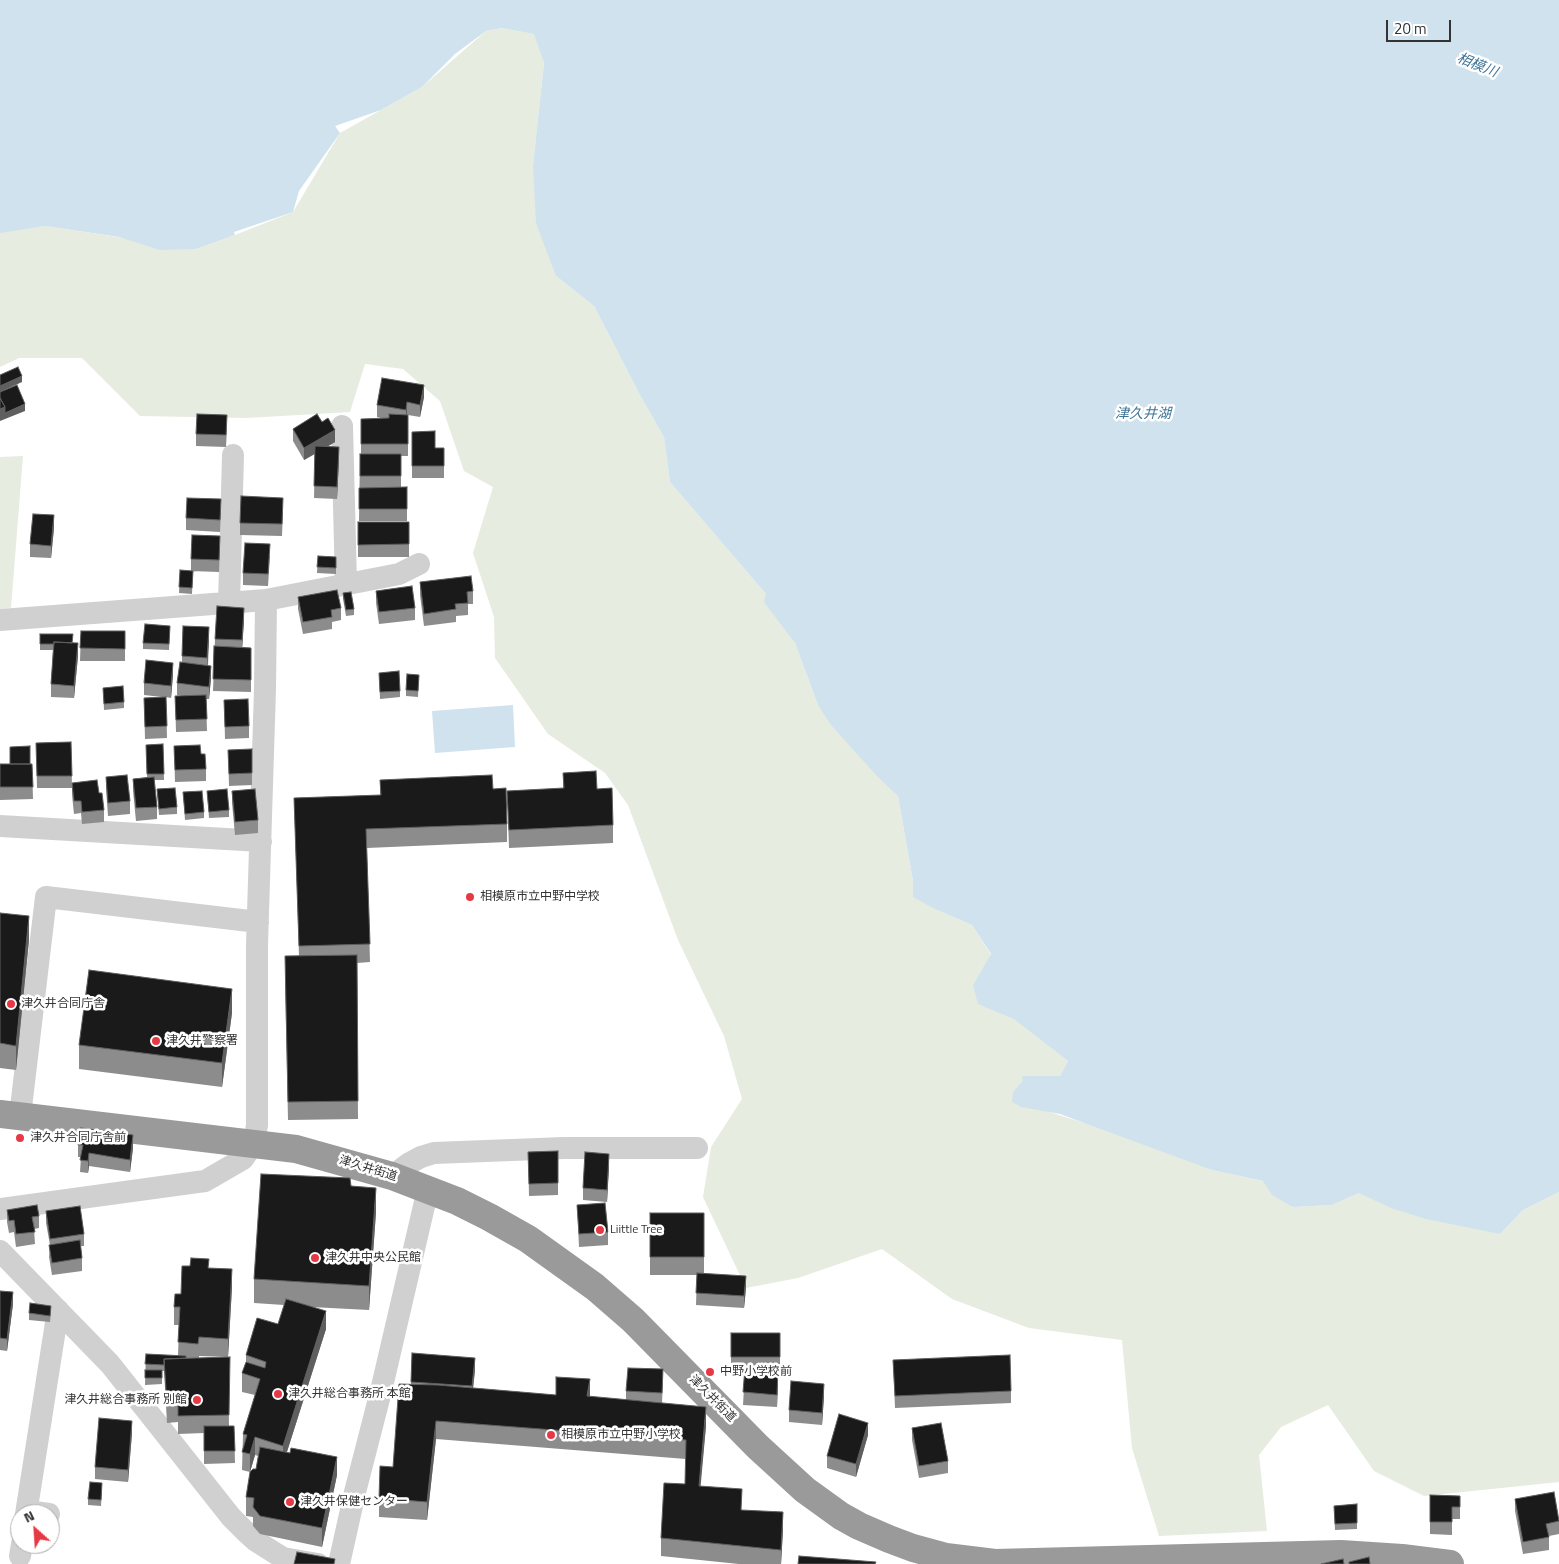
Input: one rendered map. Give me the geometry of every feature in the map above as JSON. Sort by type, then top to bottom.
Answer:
[{"type":"highway","name":"津久井街道","points":[[10,1115],[296,1149],[392,1176],[457,1201],[510,1228],[586,1280],[633,1320],[764,1453],[805,1490],[841,1516],[867,1530],[920,1550],[946,1557],[995,1563],[1341,1554],[1402,1558],[1450,1564]]},
{"type":"street","points":[[342,426],[346,584]]},
{"type":"street","points":[[229,603],[233,455]]},
{"type":"street","points":[[0,620],[266,600],[399,574],[419,564]]},
{"type":"street","points":[[0,1210],[205,1181],[243,1159],[254,1143],[257,1126],[258,922],[266,600]]},
{"type":"street","points":[[0,826],[261,841]]},
{"type":"street","points":[[10,1115],[46,897],[258,922]]},
{"type":"street","points":[[392,1176],[408,1164],[434,1153],[564,1148],[697,1148]]},
{"type":"street","points":[[339,1564],[428,1189]]},
{"type":"street","points":[[0,1251],[110,1364],[231,1517],[245,1531],[256,1541],[283,1558],[318,1564]]},
{"type":"street","points":[[27,1504],[31,1415],[58,1310]]},
{"type":"shaded area","points":[[502,28],[535,34],[544,63],[533,165],[556,276],[594,306],[664,437],[670,482],[766,594],[795,643],[818,705],[898,796],[913,881],[937,910],[972,925],[991,955],[973,985],[1068,1061],[1060,1076],[1020,1103],[1156,1145],[1212,1170],[1263,1181],[1293,1207],[1332,1205],[1359,1193],[1500,1234],[1523,1210],[1559,1192],[1559,1482],[1424,1496],[1374,1471],[1328,1405],[1281,1427],[1259,1455],[1267,1531],[1159,1536],[1132,1448],[1122,1340],[1029,1328],[952,1299],[882,1249],[798,1278],[746,1288],[703,1197],[711,1147],[742,1099],[724,1036],[678,940],[628,805],[605,773],[548,734],[495,658],[494,617],[473,553],[493,487],[464,471],[440,401],[403,369],[365,364],[350,412],[246,418],[140,416],[82,358],[19,358],[0,367],[0,232],[45,226],[196,249],[293,212],[340,133],[422,87],[486,31]]},
{"type":"shaded area","points":[[23,456],[11,608],[0,609],[0,457]]},
{"type":"water","name":"津久井湖","points":[[0,0],[1559,0],[1559,1192],[1523,1210],[1500,1234],[1426,1219],[1391,1208],[1359,1193],[1332,1205],[1293,1207],[1272,1195],[1263,1181],[1212,1170],[1060,1114],[1021,1107],[1012,1102],[1013,1092],[1023,1081],[1022,1076],[1060,1076],[1068,1061],[1014,1019],[978,1004],[973,985],[991,954],[972,925],[913,897],[913,881],[898,796],[877,776],[831,725],[818,705],[795,643],[764,602],[766,594],[670,482],[664,437],[594,306],[556,276],[536,223],[533,165],[544,63],[534,34],[502,28],[486,31],[455,54],[422,87],[381,110],[335,126],[340,133],[299,191],[293,212],[234,232],[235,235],[196,249],[160,250],[119,237],[45,226],[0,233]]},
{"type":"water","points":[[513,705],[515,747],[435,753],[432,711]]},
{"type":"building","points":[[18,367],[22,376],[0,386],[0,375]]},
{"type":"building","points":[[382,378],[424,385],[420,405],[407,402],[406,410],[377,405]]},
{"type":"building","points":[[17,385],[25,404],[5,413],[0,392]]},
{"type":"building","points":[[0,398],[5,407],[0,409]]},
{"type":"building","points":[[197,414],[227,415],[226,435],[196,434]]},
{"type":"building","points":[[317,414],[322,422],[328,418],[335,430],[304,448],[293,429]]},
{"type":"building","points":[[389,414],[408,415],[408,444],[361,444],[361,419],[389,418]]},
{"type":"building","points":[[435,431],[435,448],[444,448],[444,466],[412,466],[412,432]]},
{"type":"building","points":[[315,446],[339,447],[337,487],[314,486]]},
{"type":"building","points":[[360,454],[401,454],[401,476],[360,476]]},
{"type":"building","points":[[407,487],[407,509],[359,509],[359,488]]},
{"type":"building","points":[[241,496],[283,498],[282,524],[240,523]]},
{"type":"building","points":[[187,498],[221,499],[220,520],[186,518]]},
{"type":"building","points":[[33,514],[54,515],[51,546],[30,544]]},
{"type":"building","points":[[358,522],[409,522],[409,544],[358,545]]},
{"type":"building","points":[[192,535],[220,536],[219,560],[191,559]]},
{"type":"building","points":[[245,543],[270,544],[268,574],[243,573]]},
{"type":"building","points":[[318,556],[336,557],[336,568],[317,567]]},
{"type":"building","points":[[180,570],[193,571],[192,588],[179,587]]},
{"type":"building","points":[[471,576],[473,591],[467,592],[468,603],[455,604],[456,609],[424,614],[420,582]]},
{"type":"building","points":[[412,586],[415,608],[379,612],[376,591]]},
{"type":"building","points":[[337,590],[341,608],[331,610],[332,617],[303,622],[298,597]]},
{"type":"building","points":[[351,592],[354,609],[346,610],[343,593]]},
{"type":"building","points":[[217,606],[244,608],[242,640],[215,639]]},
{"type":"building","points":[[145,624],[170,626],[169,644],[143,643]]},
{"type":"building","points":[[183,626],[209,627],[207,658],[182,656]]},
{"type":"building","points":[[81,631],[125,631],[125,649],[80,648]]},
{"type":"building","points":[[40,634],[73,634],[72,643],[54,642],[54,644],[40,644]]},
{"type":"building","points":[[54,642],[78,643],[74,686],[51,684]]},
{"type":"building","points":[[214,646],[251,648],[251,680],[213,679]]},
{"type":"building","points":[[146,660],[173,663],[171,686],[144,683]]},
{"type":"building","points":[[180,662],[211,666],[209,687],[177,683]]},
{"type":"building","points":[[399,671],[400,691],[380,692],[379,673]]},
{"type":"building","points":[[407,674],[419,675],[418,691],[406,690]]},
{"type":"building","points":[[123,686],[124,702],[104,704],[103,688]]},
{"type":"building","points":[[206,695],[207,719],[176,720],[175,696]]},
{"type":"building","points":[[166,697],[167,726],[145,727],[144,698]]},
{"type":"building","points":[[248,699],[249,726],[225,727],[224,700]]},
{"type":"building","points":[[71,742],[72,776],[37,776],[36,743]]},
{"type":"building","points":[[163,744],[164,774],[147,774],[146,745]]},
{"type":"building","points":[[200,745],[201,754],[205,754],[206,769],[175,770],[174,746]]},
{"type":"building","points":[[30,746],[30,764],[10,764],[10,747]]},
{"type":"building","points":[[252,749],[252,773],[229,774],[228,750]]},
{"type":"building","points":[[0,764],[32,764],[33,787],[0,787]]},
{"type":"building","points":[[596,771],[597,789],[612,788],[613,825],[509,830],[507,791],[564,788],[563,773]]},
{"type":"building","points":[[127,775],[130,801],[108,803],[106,777]]},
{"type":"building","points":[[492,775],[493,789],[506,788],[507,824],[366,829],[370,944],[299,946],[294,798],[381,795],[380,780]]},
{"type":"building","points":[[154,777],[157,807],[136,808],[133,779]]},
{"type":"building","points":[[97,780],[99,793],[102,793],[104,810],[82,812],[81,801],[74,801],[72,783]]},
{"type":"building","points":[[175,788],[177,807],[159,809],[157,789]]},
{"type":"building","points":[[227,789],[229,810],[209,812],[207,791]]},
{"type":"building","points":[[255,789],[258,820],[235,822],[232,791]]},
{"type":"building","points":[[202,791],[204,812],[185,814],[183,792]]},
{"type":"building","name":"津久井合同庁舎","points":[[0,913],[29,916],[16,1046],[0,1043]]},
{"type":"building","points":[[357,955],[358,1101],[288,1102],[285,956]]},
{"type":"building","name":"津久井警察署","points":[[89,970],[232,989],[222,1063],[79,1045]]},
{"type":"building","points":[[81,1128],[133,1135],[130,1160],[89,1153],[88,1161],[80,1160],[83,1145],[78,1145]]},
{"type":"building","points":[[558,1151],[558,1183],[529,1184],[528,1152]]},
{"type":"building","points":[[585,1152],[609,1154],[607,1190],[583,1188]]},
{"type":"building","name":"津久井中央公民館","points":[[261,1174],[350,1178],[351,1186],[376,1188],[369,1286],[254,1279]]},
{"type":"building","points":[[605,1203],[608,1232],[579,1234],[577,1205]]},
{"type":"building","points":[[37,1205],[39,1216],[32,1217],[35,1232],[16,1234],[14,1220],[9,1221],[7,1210]]},
{"type":"building","points":[[80,1206],[84,1234],[50,1239],[46,1211]]},
{"type":"building","points":[[650,1213],[704,1213],[704,1257],[650,1257]]},
{"type":"building","points":[[80,1240],[82,1258],[52,1263],[49,1245]]},
{"type":"building","points":[[191,1258],[209,1259],[208,1268],[232,1269],[228,1339],[199,1337],[198,1344],[178,1342],[180,1307],[174,1307],[175,1294],[181,1294],[182,1266],[190,1266]]},
{"type":"building","points":[[697,1273],[746,1276],[744,1296],[696,1293]]},
{"type":"building","points":[[0,1291],[13,1292],[7,1339],[0,1338]]},
{"type":"building","name":"津久井総合事務所 本館","points":[[286,1299],[326,1311],[283,1446],[255,1437],[250,1454],[242,1452],[247,1435],[243,1434],[260,1379],[242,1373],[246,1362],[265,1368],[266,1362],[246,1355],[257,1318],[278,1324]]},
{"type":"building","points":[[30,1303],[51,1306],[50,1316],[29,1313]]},
{"type":"building","points":[[731,1333],[780,1333],[780,1357],[731,1357]]},
{"type":"building","points":[[412,1353],[475,1358],[472,1386],[411,1382]]},
{"type":"building","points":[[146,1354],[186,1356],[186,1358],[164,1359],[164,1365],[145,1364]]},
{"type":"building","points":[[1010,1355],[1011,1391],[895,1396],[893,1360]]},
{"type":"building","name":"津久井総合事務所 別館","points":[[230,1357],[229,1415],[178,1416],[178,1404],[167,1405],[164,1359]]},
{"type":"building","points":[[745,1367],[778,1368],[777,1395],[743,1392]]},
{"type":"building","points":[[628,1368],[663,1369],[662,1393],[626,1391]]},
{"type":"building","points":[[145,1370],[162,1370],[162,1378],[145,1378]]},
{"type":"building","points":[[556,1377],[590,1379],[587,1396],[706,1407],[699,1486],[742,1489],[741,1510],[783,1512],[781,1550],[661,1538],[664,1483],[685,1484],[686,1440],[436,1421],[427,1502],[379,1498],[380,1466],[393,1467],[399,1384],[438,1385],[556,1395]]},
{"type":"building","points":[[791,1381],[824,1384],[822,1413],[789,1410]]},
{"type":"building","points":[[839,1414],[868,1423],[856,1464],[827,1456]]},
{"type":"building","points":[[99,1418],[132,1421],[128,1470],[95,1467]]},
{"type":"building","points":[[941,1423],[948,1461],[919,1466],[912,1428]]},
{"type":"building","points":[[204,1426],[234,1426],[235,1451],[204,1451]]},
{"type":"building","name":"津久井保健センター","points":[[260,1447],[290,1453],[291,1448],[337,1457],[322,1528],[260,1516],[253,1507],[254,1498],[246,1497],[250,1472],[256,1469]]},
{"type":"building","points":[[90,1482],[102,1483],[101,1500],[88,1499]]},
{"type":"building","points":[[1554,1492],[1559,1521],[1546,1524],[1549,1537],[1523,1542],[1515,1499]]},
{"type":"building","points":[[1430,1495],[1460,1496],[1460,1507],[1452,1507],[1452,1522],[1430,1522]]},
{"type":"building","points":[[1357,1504],[1357,1523],[1335,1524],[1334,1506]]},
{"type":"building","points":[[297,1552],[335,1559],[334,1564],[294,1564]]},
{"type":"building","points":[[799,1556],[876,1562],[875,1564],[798,1564]]},
{"type":"building","points":[[1369,1557],[1370,1564],[1349,1564],[1349,1562]]},
{"type":"building","points":[[1343,1559],[1344,1564],[1321,1564]]},
{"type":"place","name":"相模原市立中野中学校","points":[[470,897]]},
{"type":"place","name":"津久井合同庁舎","points":[[11,1004]]},
{"type":"place","name":"津久井警察署","points":[[156,1041]]},
{"type":"place","name":"津久井合同庁舎前","points":[[20,1138]]},
{"type":"place","name":"Liittle Tree","points":[[600,1230]]},
{"type":"place","name":"津久井中央公民館","points":[[315,1258]]},
{"type":"place","name":"中野小学校前","points":[[710,1372]]},
{"type":"place","name":"津久井総合事務所 本館","points":[[278,1394]]},
{"type":"place","name":"津久井総合事務所 別館","points":[[197,1400]]},
{"type":"place","name":"相模原市立中野小学校","points":[[551,1435]]},
{"type":"place","name":"津久井保健センター","points":[[290,1502]]},
{"type":"water label","name":"相模川","points":[[1477,66]]}]
